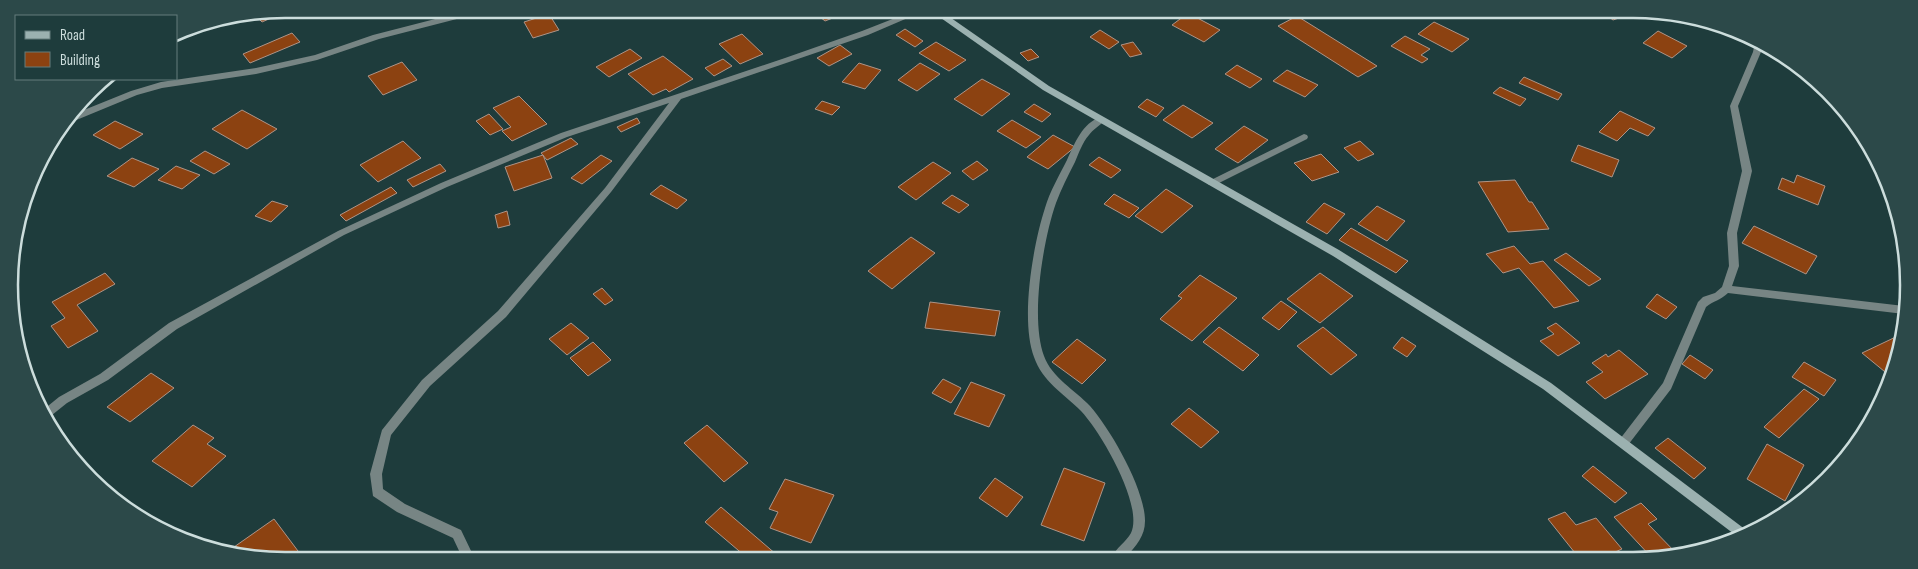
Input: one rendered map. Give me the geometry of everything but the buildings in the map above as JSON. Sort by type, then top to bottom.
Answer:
[{"type":"main road","points":[[945,18],[1046,88],[1336,253],[1547,386],[1739,530]]},
{"type":"street","points":[[77,116],[134,93],[161,85],[256,71],[317,57],[376,37],[450,18]]},
{"type":"street","points":[[49,411],[63,400],[104,377],[173,326],[340,234],[444,185],[564,135],[857,36],[902,18]]},
{"type":"street","points":[[1624,442],[1668,386],[1702,305],[1707,300],[1719,296],[1726,289],[1734,266],[1732,233],[1747,171],[1734,106],[1757,48]]},
{"type":"street","points":[[466,552],[457,534],[401,508],[377,492],[376,474],[386,433],[426,384],[502,314],[608,190],[678,97]]},
{"type":"street","points":[[1101,120],[1090,126],[1080,140],[1047,216],[1038,266],[1032,319],[1039,358],[1053,380],[1086,409],[1105,434],[1134,493],[1139,517],[1137,533],[1122,552]]},
{"type":"street","points":[[1212,183],[1304,137]]},
{"type":"street","points":[[1726,289],[1899,309]]}]
